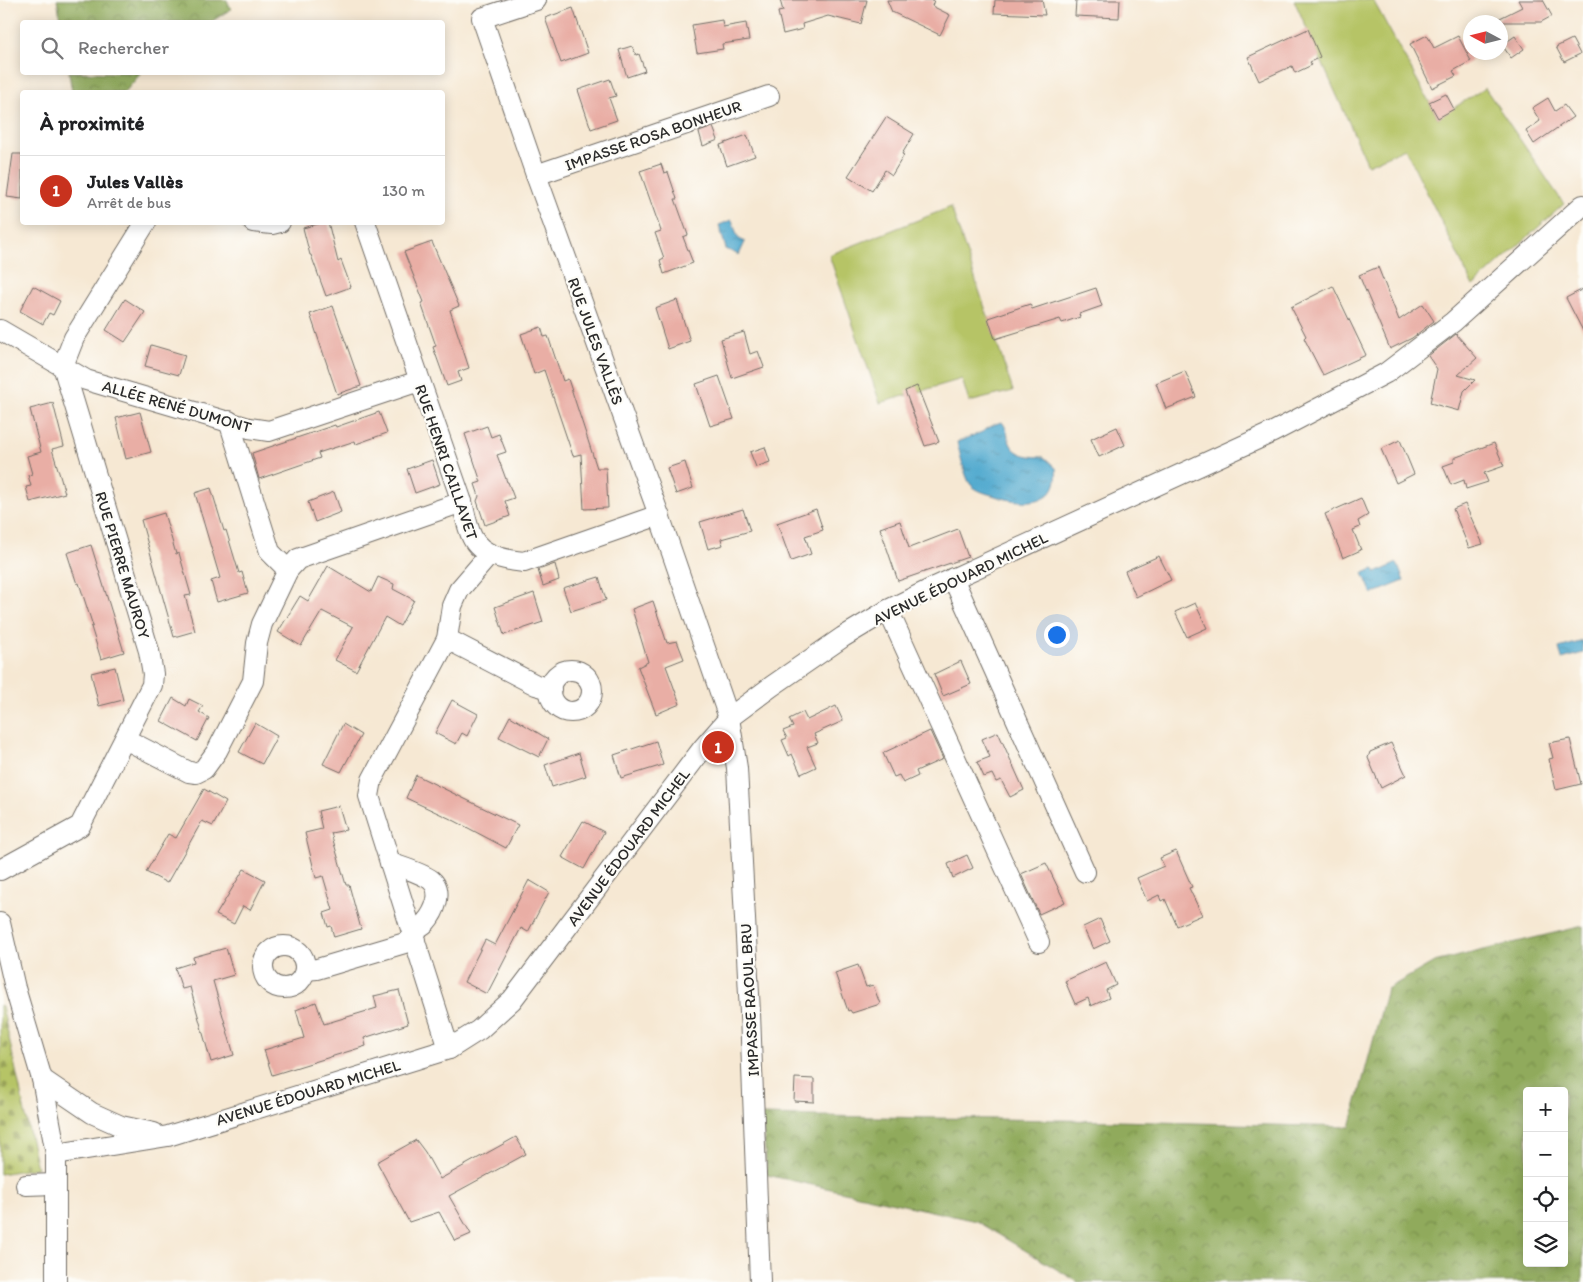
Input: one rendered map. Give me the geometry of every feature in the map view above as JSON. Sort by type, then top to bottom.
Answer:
[{"type":"street","name":"RUE JULES VALLÈS","points":[[536,0],[482,18],[536,175],[659,515],[729,718]]},
{"type":"street","name":"IMPASSE ROSA BONHEUR","points":[[536,175],[769,96]]},
{"type":"street","name":"AVENUE ÉDOUARD MICHEL","points":[[56,1154],[168,1136],[449,1049],[479,1030],[512,1000],[703,748],[729,718],[843,637],[888,610],[953,578],[1273,432],[1386,373],[1453,322],[1583,205]]},
{"type":"street","points":[[63,366],[74,338],[144,225]]},
{"type":"street","name":"RUE HENRI CAILLAVET","points":[[366,225],[462,502],[471,537],[476,545],[490,554],[507,560],[524,562],[659,515]]},
{"type":"street","name":"ALLÉE RENÉ DUMONT","points":[[0,330],[86,380],[228,422],[268,431],[419,381]]},
{"type":"street","name":"RUE PIERRE MAUROY","points":[[0,870],[80,826],[152,685],[153,674],[149,652],[63,366]]},
{"type":"street","points":[[228,422],[270,552],[288,570]]},
{"type":"street","points":[[126,739],[189,772],[204,770],[217,751],[253,681],[257,643],[262,624],[288,570],[298,559],[462,502]]},
{"type":"street","points":[[449,1049],[370,796],[372,780],[448,639],[452,606],[459,590],[490,554]]},
{"type":"street","points":[[953,578],[1085,872]]},
{"type":"street","points":[[888,610],[1039,942]]},
{"type":"street","points":[[448,639],[536,685],[551,689]]},
{"type":"street","name":"IMPASSE RAOUL BRU","points":[[729,718],[737,768],[750,1013],[760,1282]]},
{"type":"street","points":[[305,970],[317,969],[413,936],[425,923],[436,905],[438,896],[435,885],[430,879],[390,863]]},
{"type":"street","points":[[0,923],[8,987],[42,1079],[56,1154],[56,1282]]},
{"type":"street","name":"AVENUE ÉDOUARD MICHEL","points":[[42,1079],[92,1113],[121,1126],[168,1136]]},
{"type":"street","points":[[26,1185],[56,1184]]},
{"type":"green space","points":[[57,0],[227,0],[231,9],[214,20],[61,20]]},
{"type":"green space","points":[[1294,0],[1373,0],[1438,118],[1485,88],[1564,204],[1473,286],[1405,148],[1368,165]]},
{"type":"green space","points":[[69,75],[139,75],[127,90],[72,90]]},
{"type":"green space","points":[[951,207],[1013,391],[969,402],[962,379],[880,403],[829,255]]},
{"type":"green space","points":[[1583,926],[1583,1282],[1078,1282],[976,1221],[767,1175],[762,1115],[1350,1127],[1387,989],[1434,962]]},
{"type":"green space","points":[[0,1005],[2,1006],[37,1168],[0,1174]]},
{"type":"water","points":[[732,220],[738,238],[745,242],[739,255],[726,249],[719,225]]},
{"type":"water","points":[[1002,422],[1011,445],[1017,452],[1035,457],[1044,457],[1056,468],[1056,481],[1052,491],[1045,497],[1025,501],[1002,498],[978,490],[969,482],[957,442]]},
{"type":"water","points":[[1397,563],[1404,581],[1372,594],[1363,573],[1374,569],[1376,573]]},
{"type":"water","points":[[1583,641],[1583,653],[1562,659],[1559,648]]},
{"type":"building","points":[[780,0],[867,0],[861,24],[828,16],[802,24],[803,29],[783,34],[778,12],[783,11]]},
{"type":"building","points":[[887,0],[934,0],[932,6],[950,15],[940,35],[892,12]]},
{"type":"building","points":[[995,0],[1042,0],[1045,15],[994,13]]},
{"type":"building","points":[[1076,0],[1120,0],[1119,18],[1075,16]]},
{"type":"building","points":[[1518,0],[1543,0],[1552,16],[1541,22],[1508,22],[1508,15],[1506,15],[1522,7]]},
{"type":"building","points":[[573,8],[588,53],[561,63],[545,18]]},
{"type":"building","points":[[722,20],[723,27],[746,23],[749,40],[722,44],[723,49],[697,53],[692,25]]},
{"type":"building","points":[[1308,29],[1320,57],[1310,62],[1312,65],[1295,73],[1292,66],[1259,81],[1248,57]]},
{"type":"building","points":[[1427,35],[1434,48],[1458,36],[1463,46],[1463,60],[1471,61],[1453,71],[1456,76],[1432,88],[1410,44]]},
{"type":"building","points":[[1515,36],[1524,49],[1511,58],[1508,54],[1508,41]]},
{"type":"building","points":[[1572,39],[1580,54],[1564,62],[1556,47]]},
{"type":"building","points":[[632,46],[636,55],[639,54],[645,71],[627,77],[619,50]]},
{"type":"building","points":[[610,79],[616,96],[609,98],[617,120],[591,129],[578,90]]},
{"type":"building","points":[[1446,94],[1454,109],[1438,118],[1429,102]]},
{"type":"building","points":[[1548,98],[1555,111],[1564,105],[1573,117],[1534,144],[1526,131],[1540,121],[1532,108]]},
{"type":"building","points":[[886,117],[914,134],[892,175],[885,170],[872,191],[848,176]]},
{"type":"building","points":[[713,127],[718,140],[703,146],[699,132]]},
{"type":"building","points":[[747,135],[755,156],[727,166],[720,145]]},
{"type":"building","points":[[13,154],[20,154],[20,199],[7,197]]},
{"type":"building","points":[[661,164],[664,173],[668,172],[677,199],[675,199],[688,235],[683,237],[693,263],[664,274],[660,260],[664,258],[655,233],[661,231],[640,171]]},
{"type":"building","points":[[314,225],[329,225],[338,262],[341,260],[351,287],[326,296],[310,255],[303,228]]},
{"type":"building","points":[[432,242],[459,306],[450,310],[469,368],[458,372],[461,381],[447,386],[433,347],[436,346],[421,303],[424,302],[404,252]]},
{"type":"building","points":[[1378,267],[1399,320],[1423,304],[1434,321],[1412,338],[1390,349],[1359,275]]},
{"type":"building","points":[[33,286],[60,301],[53,315],[49,313],[43,324],[20,311]]},
{"type":"building","points":[[1333,286],[1366,355],[1323,375],[1291,307]]},
{"type":"building","points":[[1096,288],[1102,306],[1079,314],[1080,317],[1062,323],[1060,319],[995,339],[988,318],[1030,304],[1032,309]]},
{"type":"building","points":[[1583,289],[1583,331],[1566,298]]},
{"type":"building","points":[[125,299],[145,312],[125,342],[106,330]]},
{"type":"building","points":[[677,300],[690,341],[668,349],[655,308]]},
{"type":"building","points":[[333,306],[361,386],[337,394],[310,314]]},
{"type":"building","points":[[541,327],[544,337],[548,336],[563,381],[568,379],[597,468],[606,468],[608,508],[584,509],[581,454],[573,456],[544,370],[534,374],[521,334]]},
{"type":"building","points":[[744,332],[750,354],[758,351],[764,367],[732,378],[721,339]]},
{"type":"building","points":[[1456,334],[1477,358],[1458,375],[1475,380],[1464,391],[1459,411],[1430,403],[1437,369],[1428,356]]},
{"type":"building","points":[[151,345],[185,355],[179,375],[145,366]]},
{"type":"building","points":[[1185,371],[1196,397],[1166,409],[1156,383]]},
{"type":"building","points":[[719,376],[734,419],[710,426],[696,384]]},
{"type":"building","points":[[917,386],[939,442],[925,446],[905,391]]},
{"type":"building","points":[[53,403],[64,446],[52,449],[65,493],[30,502],[26,487],[31,486],[28,475],[32,474],[27,456],[41,452],[30,409]]},
{"type":"building","points":[[140,412],[151,452],[126,459],[116,418]]},
{"type":"building","points":[[379,412],[387,433],[356,444],[355,441],[318,453],[320,458],[259,479],[252,453]]},
{"type":"building","points":[[487,426],[491,437],[499,434],[506,452],[497,455],[514,498],[505,501],[510,516],[485,525],[477,501],[479,496],[475,484],[481,482],[465,434]]},
{"type":"building","points":[[1117,427],[1125,445],[1099,457],[1091,439]]},
{"type":"building","points":[[1400,440],[1414,474],[1396,483],[1381,449]]},
{"type":"building","points":[[1494,443],[1504,466],[1484,473],[1488,482],[1466,489],[1464,480],[1451,485],[1443,466],[1454,462],[1454,458]]},
{"type":"building","points":[[765,447],[770,462],[756,467],[750,452]]},
{"type":"building","points":[[432,460],[440,484],[415,493],[407,469]]},
{"type":"building","points":[[685,462],[693,488],[676,494],[667,468]]},
{"type":"building","points":[[211,488],[224,531],[226,530],[239,573],[242,572],[248,593],[217,602],[211,581],[220,578],[195,493]]},
{"type":"building","points":[[334,492],[341,512],[315,522],[308,502]]},
{"type":"building","points":[[1361,498],[1368,515],[1358,521],[1360,527],[1353,530],[1361,550],[1343,558],[1325,514]]},
{"type":"building","points":[[1465,504],[1483,544],[1469,548],[1453,509]]},
{"type":"building","points":[[743,509],[750,531],[721,539],[723,545],[708,549],[700,522]]},
{"type":"building","points":[[816,509],[823,530],[805,536],[811,554],[791,561],[777,523]]},
{"type":"building","points":[[164,513],[176,554],[179,553],[191,595],[185,596],[195,631],[174,637],[141,520]]},
{"type":"building","points":[[900,521],[909,548],[958,529],[968,557],[898,581],[880,528]]},
{"type":"building","points":[[91,545],[124,652],[101,659],[91,627],[93,626],[67,553]]},
{"type":"building","points":[[1159,556],[1171,580],[1136,597],[1125,571]]},
{"type":"building","points":[[555,564],[559,580],[543,586],[538,570]]},
{"type":"building","points":[[328,566],[371,592],[378,577],[394,584],[393,589],[414,600],[400,626],[385,617],[356,671],[335,660],[353,627],[322,611],[301,646],[278,632],[300,596],[308,601]]},
{"type":"building","points":[[599,577],[606,600],[571,611],[563,588]]},
{"type":"building","points":[[534,593],[543,622],[504,635],[495,607]]},
{"type":"building","points":[[653,601],[667,643],[677,641],[684,659],[666,666],[680,704],[656,714],[638,667],[648,662],[632,609]]},
{"type":"building","points":[[1195,603],[1207,628],[1187,637],[1175,612]]},
{"type":"building","points":[[961,661],[971,684],[943,696],[934,674]]},
{"type":"building","points":[[115,667],[123,700],[99,706],[91,673]]},
{"type":"building","points":[[173,698],[186,706],[189,699],[203,706],[199,712],[209,718],[197,741],[161,721]]},
{"type":"building","points":[[452,700],[478,714],[467,736],[462,733],[456,744],[435,733]]},
{"type":"building","points":[[836,706],[843,721],[814,734],[818,743],[807,747],[816,767],[801,774],[792,754],[789,756],[782,740],[787,738],[783,731],[793,727],[789,719],[803,712],[807,720]]},
{"type":"building","points":[[510,716],[548,739],[539,757],[499,737]]},
{"type":"building","points":[[255,723],[277,736],[262,764],[239,752]]},
{"type":"building","points":[[343,724],[361,735],[341,772],[323,764]]},
{"type":"building","points":[[930,731],[943,759],[916,771],[918,776],[903,783],[899,775],[894,777],[883,753]]},
{"type":"building","points":[[998,732],[1024,790],[1010,797],[1001,780],[996,782],[992,774],[984,777],[977,762],[990,757],[982,739]]},
{"type":"building","points":[[1570,739],[1581,784],[1556,790],[1549,759],[1553,758],[1549,743]]},
{"type":"building","points":[[656,741],[663,765],[621,778],[614,755]]},
{"type":"building","points":[[1391,743],[1406,775],[1381,788],[1368,758],[1370,752]]},
{"type":"building","points":[[579,753],[586,776],[552,787],[545,765]]},
{"type":"building","points":[[416,775],[518,825],[506,848],[406,798]]},
{"type":"building","points":[[204,789],[226,802],[213,826],[202,821],[167,883],[146,872],[168,834],[176,838]]},
{"type":"building","points":[[339,806],[346,830],[331,833],[346,885],[349,885],[361,929],[334,937],[331,926],[328,927],[324,913],[333,910],[323,876],[316,878],[305,833],[322,829],[318,811]]},
{"type":"building","points":[[583,821],[604,832],[584,869],[562,857]]},
{"type":"building","points":[[1176,851],[1192,887],[1189,888],[1202,915],[1177,926],[1165,899],[1161,901],[1159,895],[1147,901],[1137,878],[1164,866],[1160,858]]},
{"type":"building","points":[[967,855],[973,868],[953,878],[948,864]]},
{"type":"building","points":[[1046,863],[1065,902],[1039,914],[1021,874]]},
{"type":"building","points":[[244,869],[265,880],[250,910],[243,906],[234,924],[216,915]]},
{"type":"building","points":[[529,880],[549,892],[528,932],[521,928],[487,994],[464,982],[485,940],[495,945]]},
{"type":"building","points":[[1100,919],[1110,941],[1093,949],[1083,927]]},
{"type":"building","points":[[226,948],[234,975],[213,981],[234,1055],[211,1062],[190,987],[182,989],[175,968],[194,962],[193,957]]},
{"type":"building","points":[[1106,962],[1116,985],[1106,990],[1109,998],[1091,1006],[1088,998],[1075,1004],[1065,981]]},
{"type":"building","points":[[858,965],[866,987],[873,985],[880,1004],[852,1013],[850,1010],[848,1011],[835,973]]},
{"type":"building","points":[[399,990],[408,1024],[364,1038],[366,1046],[272,1075],[264,1050],[304,1038],[296,1010],[316,1002],[324,1024],[377,1008],[374,996]]},
{"type":"building","points":[[795,1078],[814,1079],[814,1102],[794,1101]]},
{"type":"building","points":[[516,1137],[526,1154],[449,1196],[471,1234],[455,1241],[439,1212],[409,1222],[377,1162],[416,1140],[440,1179]]},
{"type":"place","name":"Jules Vallès","points":[[718,747]]}]
